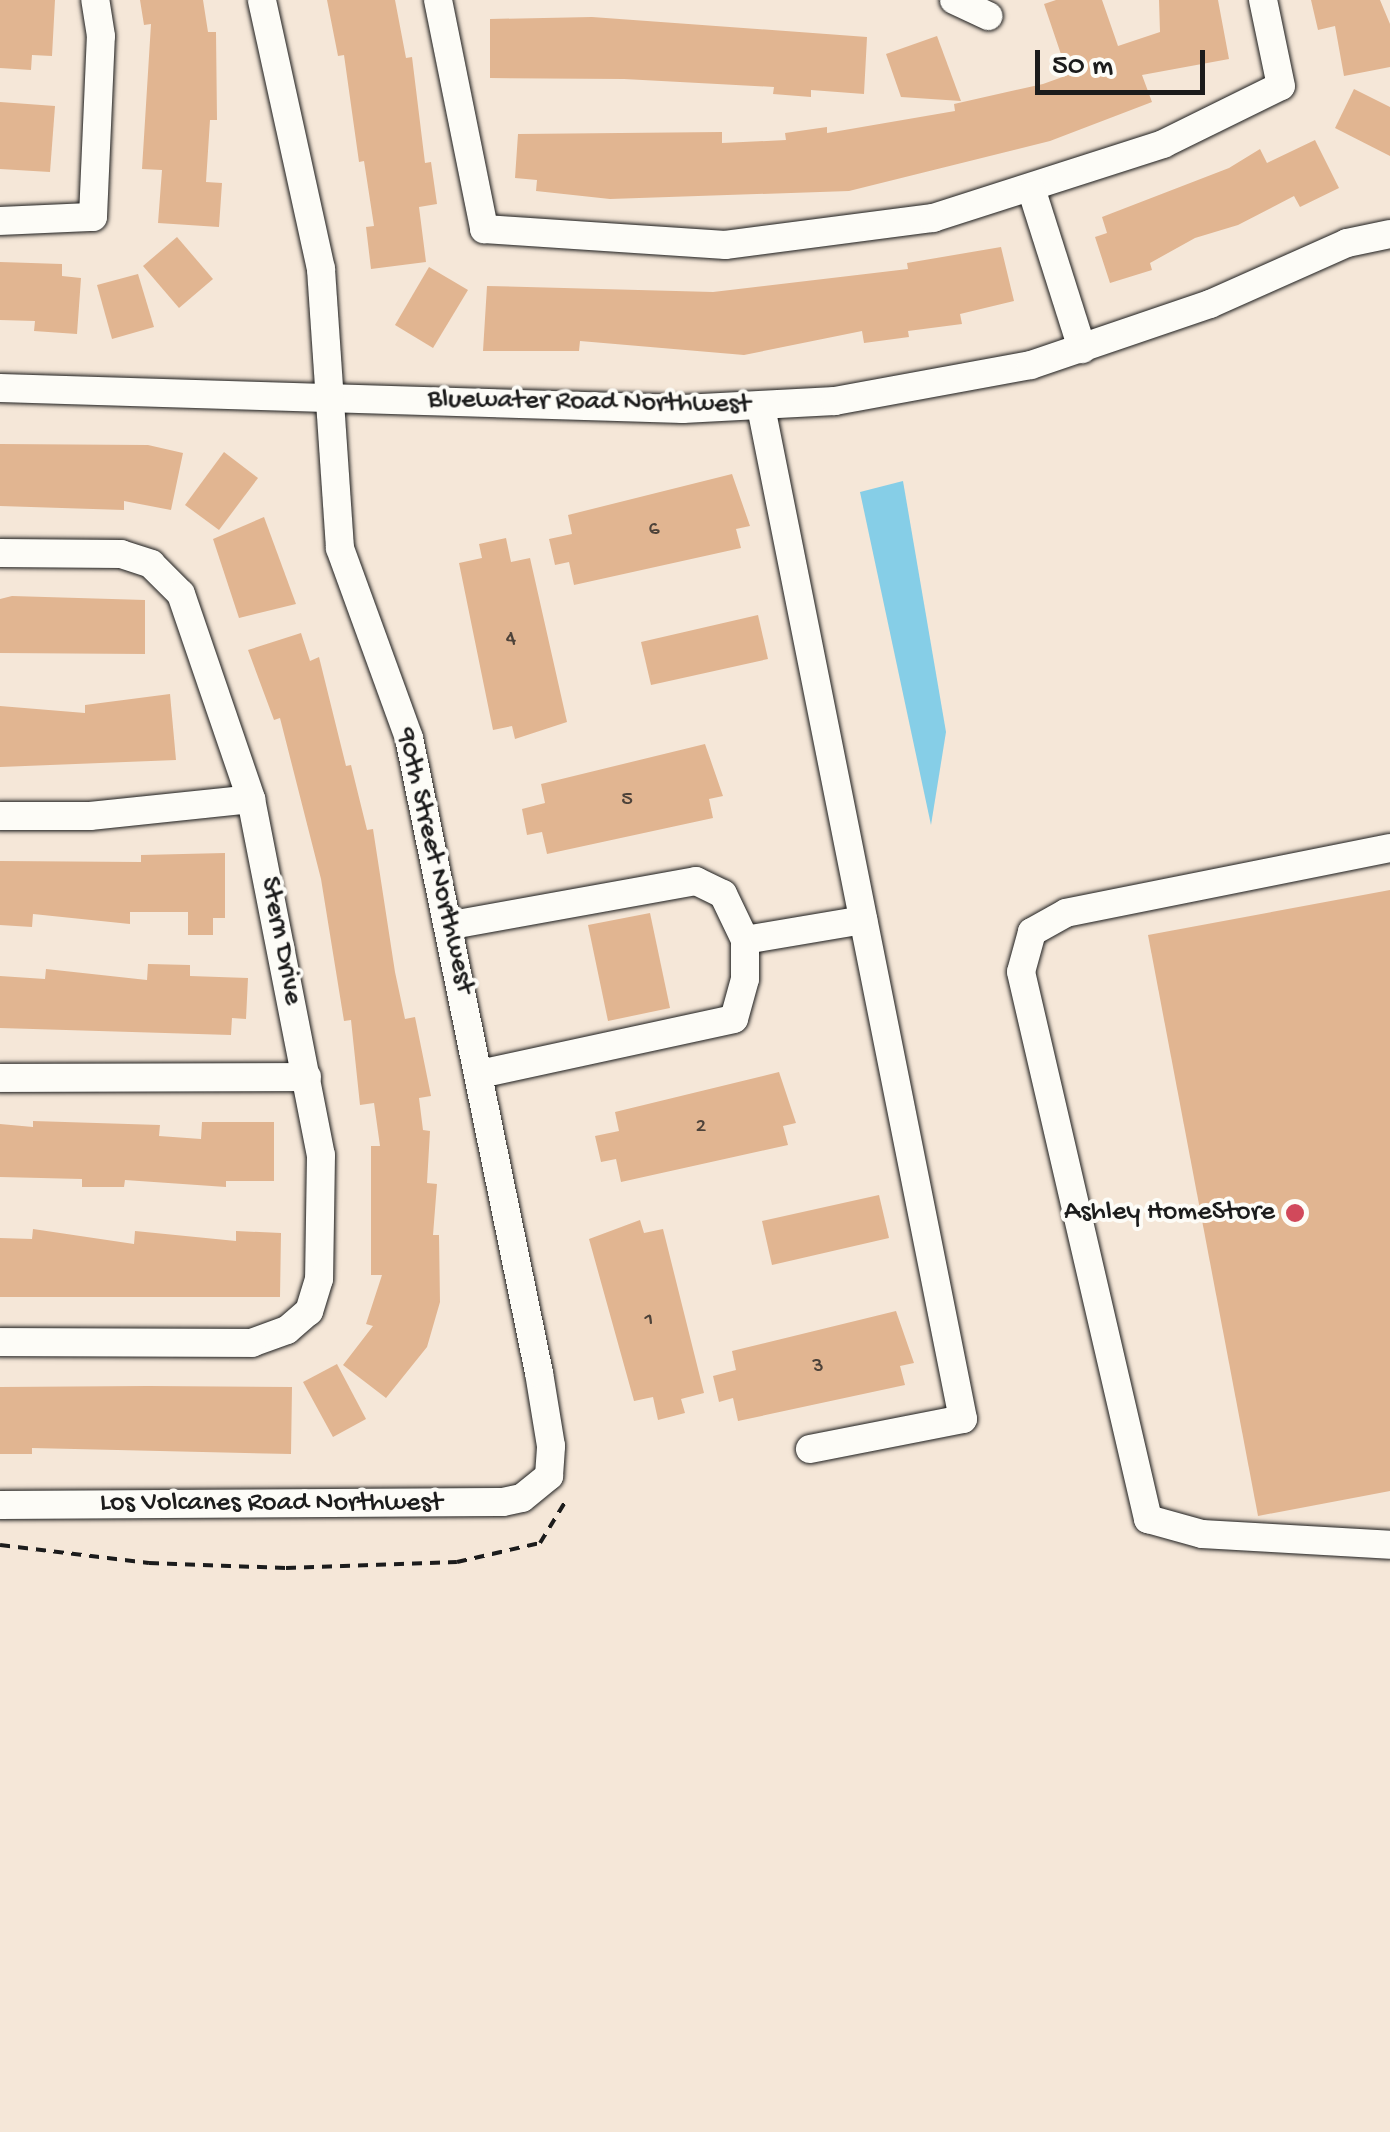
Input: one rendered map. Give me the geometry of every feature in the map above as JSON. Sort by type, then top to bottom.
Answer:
[{"type":"street","points":[[0,221],[93,217],[101,36],[95,0]]},
{"type":"street","name":"90th Street Northwest","points":[[262,0],[322,270],[340,548],[409,738],[452,925],[551,1446],[549,1476],[539,1488]]},
{"type":"street","points":[[438,0],[484,229],[619,243],[725,245],[933,218],[1032,191],[1162,144],[1281,86],[1264,0]]},
{"type":"street","points":[[954,0],[989,16]]},
{"type":"street","points":[[1032,191],[1082,349]]},
{"type":"street","name":"Bluewater Road Northwest","points":[[0,388],[761,407],[916,390],[1082,349],[1210,304],[1346,243],[1390,234]]},
{"type":"street","points":[[761,407],[963,1419],[810,1449]]},
{"type":"street","name":"Stern Drive","points":[[0,553],[122,554],[151,564],[182,594],[252,799],[321,1155],[319,1279],[308,1311],[288,1330],[252,1343],[0,1342]]},
{"type":"street","points":[[0,816],[90,816],[252,799]]},
{"type":"street","points":[[1390,848],[1066,913],[1032,932],[1021,972],[1148,1519],[1202,1534],[1390,1546]]},
{"type":"street","points":[[452,925],[696,881],[723,894],[745,940],[745,979],[734,1019],[480,1074]]},
{"type":"street","points":[[745,940],[863,920]]},
{"type":"street","points":[[0,1078],[307,1077]]},
{"type":"street","name":"Los Volcanes Road Northwest","points":[[0,1505],[502,1502],[539,1488]]},
{"type":"path","points":[[0,1544],[149,1563],[286,1568],[457,1562],[540,1543],[568,1499]]},
{"type":"water","points":[[903,481],[946,732],[931,825],[860,492]]},
{"type":"building","points":[[0,0],[55,0],[52,56],[32,55],[31,70],[0,68]]},
{"type":"building","points":[[140,0],[203,0],[208,32],[216,32],[217,120],[210,120],[206,182],[222,183],[219,227],[158,223],[162,170],[142,169],[151,24],[144,25]]},
{"type":"building","points":[[327,0],[395,0],[406,58],[412,57],[425,163],[431,162],[437,204],[419,207],[426,262],[371,269],[366,227],[374,226],[364,161],[359,162],[344,55],[338,56]]},
{"type":"building","points":[[1056,0],[1102,0],[1118,46],[1160,32],[1159,0],[1218,0],[1229,59],[1142,75],[1152,102],[1050,141],[849,191],[610,199],[536,191],[537,180],[515,178],[518,134],[722,132],[722,143],[786,140],[785,133],[827,127],[827,133],[955,111],[954,104],[1043,84],[1068,75],[1044,4]]},
{"type":"building","points":[[1311,0],[1380,0],[1390,24],[1390,67],[1344,76],[1335,26],[1318,30]]},
{"type":"building","points":[[592,17],[867,37],[864,94],[811,90],[811,97],[773,94],[774,87],[624,79],[490,78],[490,19]]},
{"type":"building","points":[[937,36],[961,101],[901,97],[886,54]]},
{"type":"building","points":[[1354,89],[1390,107],[1390,156],[1335,128]]},
{"type":"building","points":[[0,102],[55,106],[50,172],[0,169]]},
{"type":"building","points":[[1315,140],[1339,188],[1300,207],[1294,196],[1238,225],[1195,238],[1150,263],[1152,270],[1110,283],[1095,237],[1107,233],[1102,217],[1229,168],[1260,149],[1267,163]]},
{"type":"building","points":[[177,237],[213,279],[179,308],[143,266]]},
{"type":"building","points":[[1001,247],[1014,301],[960,314],[962,324],[908,331],[909,337],[864,343],[862,331],[744,355],[580,341],[579,351],[483,351],[487,286],[713,292],[908,269],[907,263]]},
{"type":"building","points":[[0,262],[62,264],[62,276],[81,278],[77,334],[34,331],[35,321],[0,320]]},
{"type":"building","points":[[429,267],[468,290],[433,348],[395,325]]},
{"type":"building","points":[[138,274],[154,327],[112,339],[97,285]]},
{"type":"building","points":[[0,444],[148,445],[183,453],[171,510],[124,501],[124,510],[0,506]]},
{"type":"building","points":[[224,452],[258,478],[219,530],[185,505]]},
{"type":"building","points":[[732,474],[750,526],[736,529],[741,548],[574,585],[569,562],[555,565],[549,539],[572,534],[568,515]]},
{"type":"building","points":[[264,517],[296,604],[239,618],[213,539]]},
{"type":"building","points":[[506,538],[511,562],[530,558],[567,722],[515,739],[512,726],[493,730],[459,563],[482,558],[479,544]]},
{"type":"building","points":[[12,596],[145,600],[145,654],[0,653],[0,599]]},
{"type":"building","points":[[758,615],[768,659],[651,685],[641,642]]},
{"type":"building","points":[[301,633],[310,661],[319,657],[346,766],[351,765],[367,830],[373,829],[405,1019],[415,1017],[431,1096],[419,1098],[423,1130],[430,1131],[427,1183],[437,1184],[433,1235],[439,1235],[440,1302],[427,1347],[386,1398],[343,1365],[373,1326],[366,1324],[382,1275],[371,1275],[371,1146],[380,1146],[374,1103],[360,1105],[351,1020],[344,1021],[321,879],[280,718],[274,720],[248,650]]},
{"type":"building","points":[[170,694],[176,760],[0,767],[0,706],[85,713],[85,705]]},
{"type":"building","points":[[705,744],[723,796],[709,799],[713,818],[547,854],[542,832],[527,835],[522,809],[545,803],[541,784]]},
{"type":"building","points":[[225,853],[225,918],[213,918],[213,935],[188,935],[188,912],[130,912],[130,924],[33,914],[32,927],[0,925],[0,861],[141,862],[141,855]]},
{"type":"building","name":"Ashley HomeStore","points":[[1390,890],[1390,1491],[1258,1516],[1148,935]]},
{"type":"building","points":[[650,913],[670,1008],[608,1021],[588,925]]},
{"type":"building","points":[[148,964],[190,965],[190,976],[248,978],[246,1019],[232,1018],[231,1035],[0,1028],[0,976],[45,979],[46,969],[147,980]]},
{"type":"building","points":[[779,1072],[796,1123],[783,1126],[788,1145],[621,1182],[616,1159],[601,1162],[595,1136],[619,1131],[615,1112]]},
{"type":"building","points":[[33,1121],[160,1125],[159,1136],[201,1139],[202,1122],[274,1122],[274,1181],[226,1181],[226,1187],[125,1180],[124,1187],[82,1187],[82,1179],[0,1177],[0,1124],[33,1127]]},
{"type":"building","points":[[879,1195],[889,1238],[772,1265],[762,1221]]},
{"type":"building","points":[[640,1220],[644,1233],[663,1229],[704,1393],[681,1399],[685,1413],[658,1420],[653,1397],[634,1401],[589,1239]]},
{"type":"building","points":[[33,1229],[134,1244],[135,1231],[236,1241],[236,1231],[281,1233],[280,1297],[0,1297],[0,1238],[32,1239]]},
{"type":"building","points":[[896,1311],[914,1363],[900,1366],[905,1385],[738,1421],[733,1398],[719,1402],[713,1376],[736,1370],[732,1351]]},
{"type":"building","points":[[337,1364],[366,1419],[333,1437],[303,1382]]},
{"type":"building","points":[[0,1387],[292,1387],[291,1454],[32,1448],[32,1454],[0,1454]]},
{"type":"place","name":"Ashley HomeStore","points":[[1295,1213]]}]
